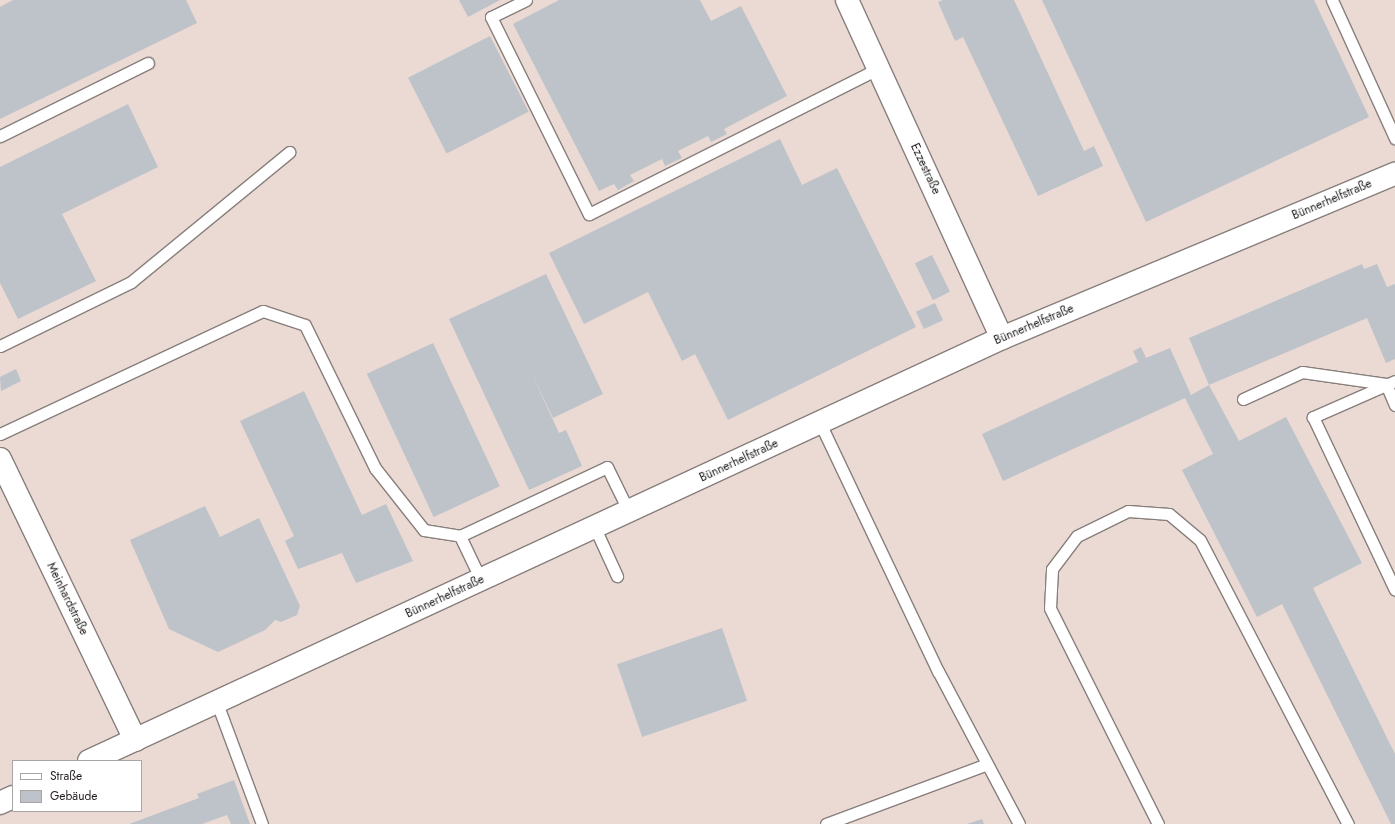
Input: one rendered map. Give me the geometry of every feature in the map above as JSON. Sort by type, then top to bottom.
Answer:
[{"type":"street","name":"Ezzestraße","points":[[847,0],[1002,338]]},
{"type":"street","name":"Bünnerhelfstraße","points":[[91,760],[595,528],[1002,338],[1395,174]]},
{"type":"street","name":"Meinhardstraße","points":[[0,459],[135,740]]},
{"type":"street","points":[[0,803],[12,797]]},
{"type":"lane","points":[[526,0],[491,17],[590,214],[879,68]]},
{"type":"lane","points":[[1332,0],[1395,138]]},
{"type":"lane","points":[[0,136],[148,63]]},
{"type":"lane","points":[[0,346],[130,282],[289,152]]},
{"type":"lane","points":[[0,434],[263,311],[305,325],[375,468],[424,530],[460,536],[607,467],[629,512]]},
{"type":"lane","points":[[1243,399],[1302,372],[1390,383]]},
{"type":"lane","points":[[1390,383],[1395,405]]},
{"type":"lane","points":[[1390,383],[1314,417],[1395,590]]},
{"type":"lane","points":[[820,423],[985,765],[1019,824]]},
{"type":"lane","points":[[1158,824],[1050,608],[1052,569],[1077,536],[1128,511],[1169,514],[1200,540],[1348,824]]},
{"type":"lane","points":[[595,528],[617,576]]},
{"type":"lane","points":[[460,536],[481,580]]},
{"type":"lane","points":[[217,703],[262,824]]},
{"type":"lane","points":[[826,824],[985,765]]},
{"type":"shaded area","points":[[0,0],[1395,0],[1395,824],[0,824]]},
{"type":"building","points":[[13,0],[186,0],[197,23],[0,119],[0,7]]},
{"type":"building","points":[[459,0],[500,0],[468,17]]},
{"type":"building","points":[[559,0],[700,0],[711,21],[741,6],[787,96],[724,129],[727,134],[711,142],[708,136],[678,151],[682,158],[665,166],[662,159],[630,175],[634,181],[618,190],[614,184],[599,191],[513,24]]},
{"type":"building","points":[[943,0],[1014,0],[1084,151],[1094,146],[1103,166],[1038,196],[963,37],[955,41],[938,2]]},
{"type":"building","points":[[1042,0],[1314,0],[1369,117],[1146,222]]},
{"type":"building","points":[[490,36],[529,112],[447,154],[408,78]]},
{"type":"building","points":[[128,104],[158,167],[62,214],[96,281],[18,319],[0,283],[0,167]]},
{"type":"building","points":[[780,139],[802,185],[837,168],[916,327],[728,420],[695,354],[682,361],[648,292],[584,324],[549,253]]},
{"type":"building","points":[[932,255],[950,292],[933,300],[915,263]]},
{"type":"building","points":[[1362,264],[1364,269],[1377,264],[1387,287],[1395,284],[1395,359],[1386,363],[1367,318],[1209,385],[1189,338]]},
{"type":"building","points":[[546,274],[603,394],[553,418],[529,368],[559,433],[566,430],[582,466],[529,490],[449,319]]},
{"type":"building","points":[[935,303],[943,320],[924,329],[916,312]]},
{"type":"building","points":[[433,343],[500,486],[434,517],[367,374]]},
{"type":"building","points":[[1141,347],[1146,358],[1170,348],[1191,395],[1209,385],[1239,441],[1286,417],[1362,563],[1313,588],[1395,754],[1395,824],[1391,824],[1282,604],[1257,617],[1182,470],[1213,454],[1185,398],[1003,481],[982,434],[1138,362],[1133,351]]},
{"type":"building","points":[[16,369],[21,381],[1,391],[0,377]]},
{"type":"building","points":[[304,391],[362,515],[386,504],[413,561],[356,583],[342,553],[298,569],[285,541],[294,536],[240,421]]},
{"type":"building","points":[[205,506],[220,537],[259,518],[300,606],[297,615],[281,622],[275,620],[265,630],[218,652],[169,629],[130,540]]},
{"type":"building","points":[[722,628],[747,701],[642,737],[617,664]]},
{"type":"building","points":[[234,780],[250,824],[231,824],[227,815],[202,824],[129,824],[199,798],[197,794]]},
{"type":"building","points":[[982,819],[984,824],[967,824]]}]
